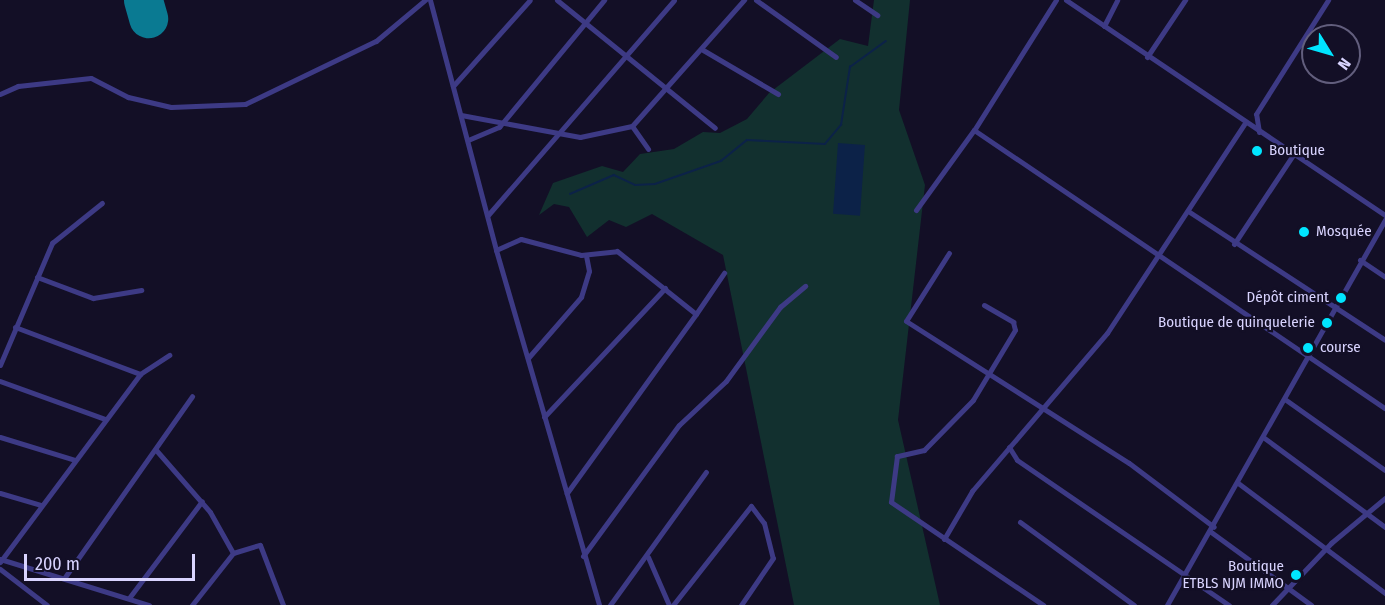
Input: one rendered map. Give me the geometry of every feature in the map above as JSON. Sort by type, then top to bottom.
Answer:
[{"type":"street","points":[[0,94],[18,86],[92,78],[129,97],[163,106],[209,110],[245,105],[376,41],[425,0]]},
{"type":"street","points":[[430,0],[496,250],[599,605]]},
{"type":"street","points":[[453,86],[530,0]]},
{"type":"street","points":[[557,0],[714,128]]},
{"type":"street","points":[[468,140],[501,124],[584,21],[604,0]]},
{"type":"street","points":[[488,215],[674,0]]},
{"type":"street","points":[[461,115],[501,124],[560,130],[590,136],[632,126],[703,50],[744,0]]},
{"type":"street","points":[[756,0],[836,57]]},
{"type":"street","points":[[855,0],[877,15]]},
{"type":"street","points":[[916,210],[974,130],[1056,0]]},
{"type":"street","points":[[1066,0],[1385,217],[1333,306],[1310,358],[1167,605]]},
{"type":"street","points":[[1104,26],[1117,0]]},
{"type":"street","points":[[1147,57],[1185,0]]},
{"type":"street","points":[[1259,132],[1256,114],[1328,0]]},
{"type":"street","points":[[703,50],[778,94]]},
{"type":"street","points":[[944,539],[1009,447],[1107,333],[1245,123]]},
{"type":"street","points":[[632,126],[648,149]]},
{"type":"street","points":[[974,130],[1385,408]]},
{"type":"street","points":[[1234,244],[1293,154]]},
{"type":"street","points":[[0,365],[57,236],[102,202]]},
{"type":"street","points":[[1188,211],[1234,244],[1385,340]]},
{"type":"street","points":[[496,250],[521,238],[586,255],[617,251],[696,314]]},
{"type":"street","points":[[949,253],[906,321],[985,374],[1130,463],[1311,605]]},
{"type":"street","points":[[528,358],[581,297],[589,271],[586,255]]},
{"type":"street","points":[[1360,260],[1385,277]]},
{"type":"street","points":[[567,494],[724,273]]},
{"type":"street","points":[[37,277],[93,298],[141,291]]},
{"type":"street","points":[[583,556],[679,425],[726,381],[780,307],[805,286]]},
{"type":"street","points":[[544,417],[665,288]]},
{"type":"street","points":[[984,305],[1013,322],[1015,330],[985,374],[980,391],[931,444],[897,456],[892,506],[1043,605]]},
{"type":"street","points":[[15,327],[140,374]]},
{"type":"street","points":[[149,605],[65,578],[1,561],[140,374],[169,355]]},
{"type":"street","points":[[0,381],[105,419]]},
{"type":"street","points":[[65,578],[192,396]]},
{"type":"street","points":[[1286,400],[1385,470]]},
{"type":"street","points":[[0,437],[75,460]]},
{"type":"street","points":[[1263,437],[1368,512],[1385,527]]},
{"type":"street","points":[[1009,447],[1017,460],[1186,572],[1229,605]]},
{"type":"street","points":[[156,450],[201,501],[233,553]]},
{"type":"street","points":[[610,605],[648,557],[706,472]]},
{"type":"street","points":[[1238,483],[1385,593]]},
{"type":"street","points":[[0,493],[41,505]]},
{"type":"street","points":[[1272,605],[1327,548],[1385,498]]},
{"type":"street","points":[[129,598],[201,501]]},
{"type":"street","points":[[648,557],[671,605],[751,506],[764,523],[773,558],[741,605]]},
{"type":"street","points":[[1020,522],[1134,605]]},
{"type":"street","points":[[192,605],[233,553],[260,545],[283,605]]},
{"type":"street","points":[[0,569],[47,605]]},
{"type":"green space","points":[[874,0],[910,0],[899,110],[925,185],[898,420],[940,605],[794,605],[723,255],[652,214],[626,227],[609,220],[587,237],[569,207],[554,204],[539,215],[553,183],[602,166],[623,172],[640,154],[674,149],[703,132],[720,133],[747,119],[769,93],[840,39],[868,46]]},
{"type":"water","points":[[838,143],[865,145],[860,216],[833,214]]},
{"type":"waterway","points":[[570,194],[614,175],[635,185],[655,184],[721,161],[747,140],[825,144],[841,125],[850,67],[886,41]]},
{"type":"runway","points":[[143,0],[148,18]]},
{"type":"place","name":"Boutique","points":[[1257,151]]},
{"type":"place","name":"Mosquée","points":[[1304,232]]},
{"type":"place","name":"Dépôt ciment","points":[[1341,298]]},
{"type":"place","name":"Boutique de quinquelerie","points":[[1327,323]]},
{"type":"place","name":"course","points":[[1308,348]]},
{"type":"place","name":"Boutique ETBLS NJM IMMO","points":[[1296,575]]}]
